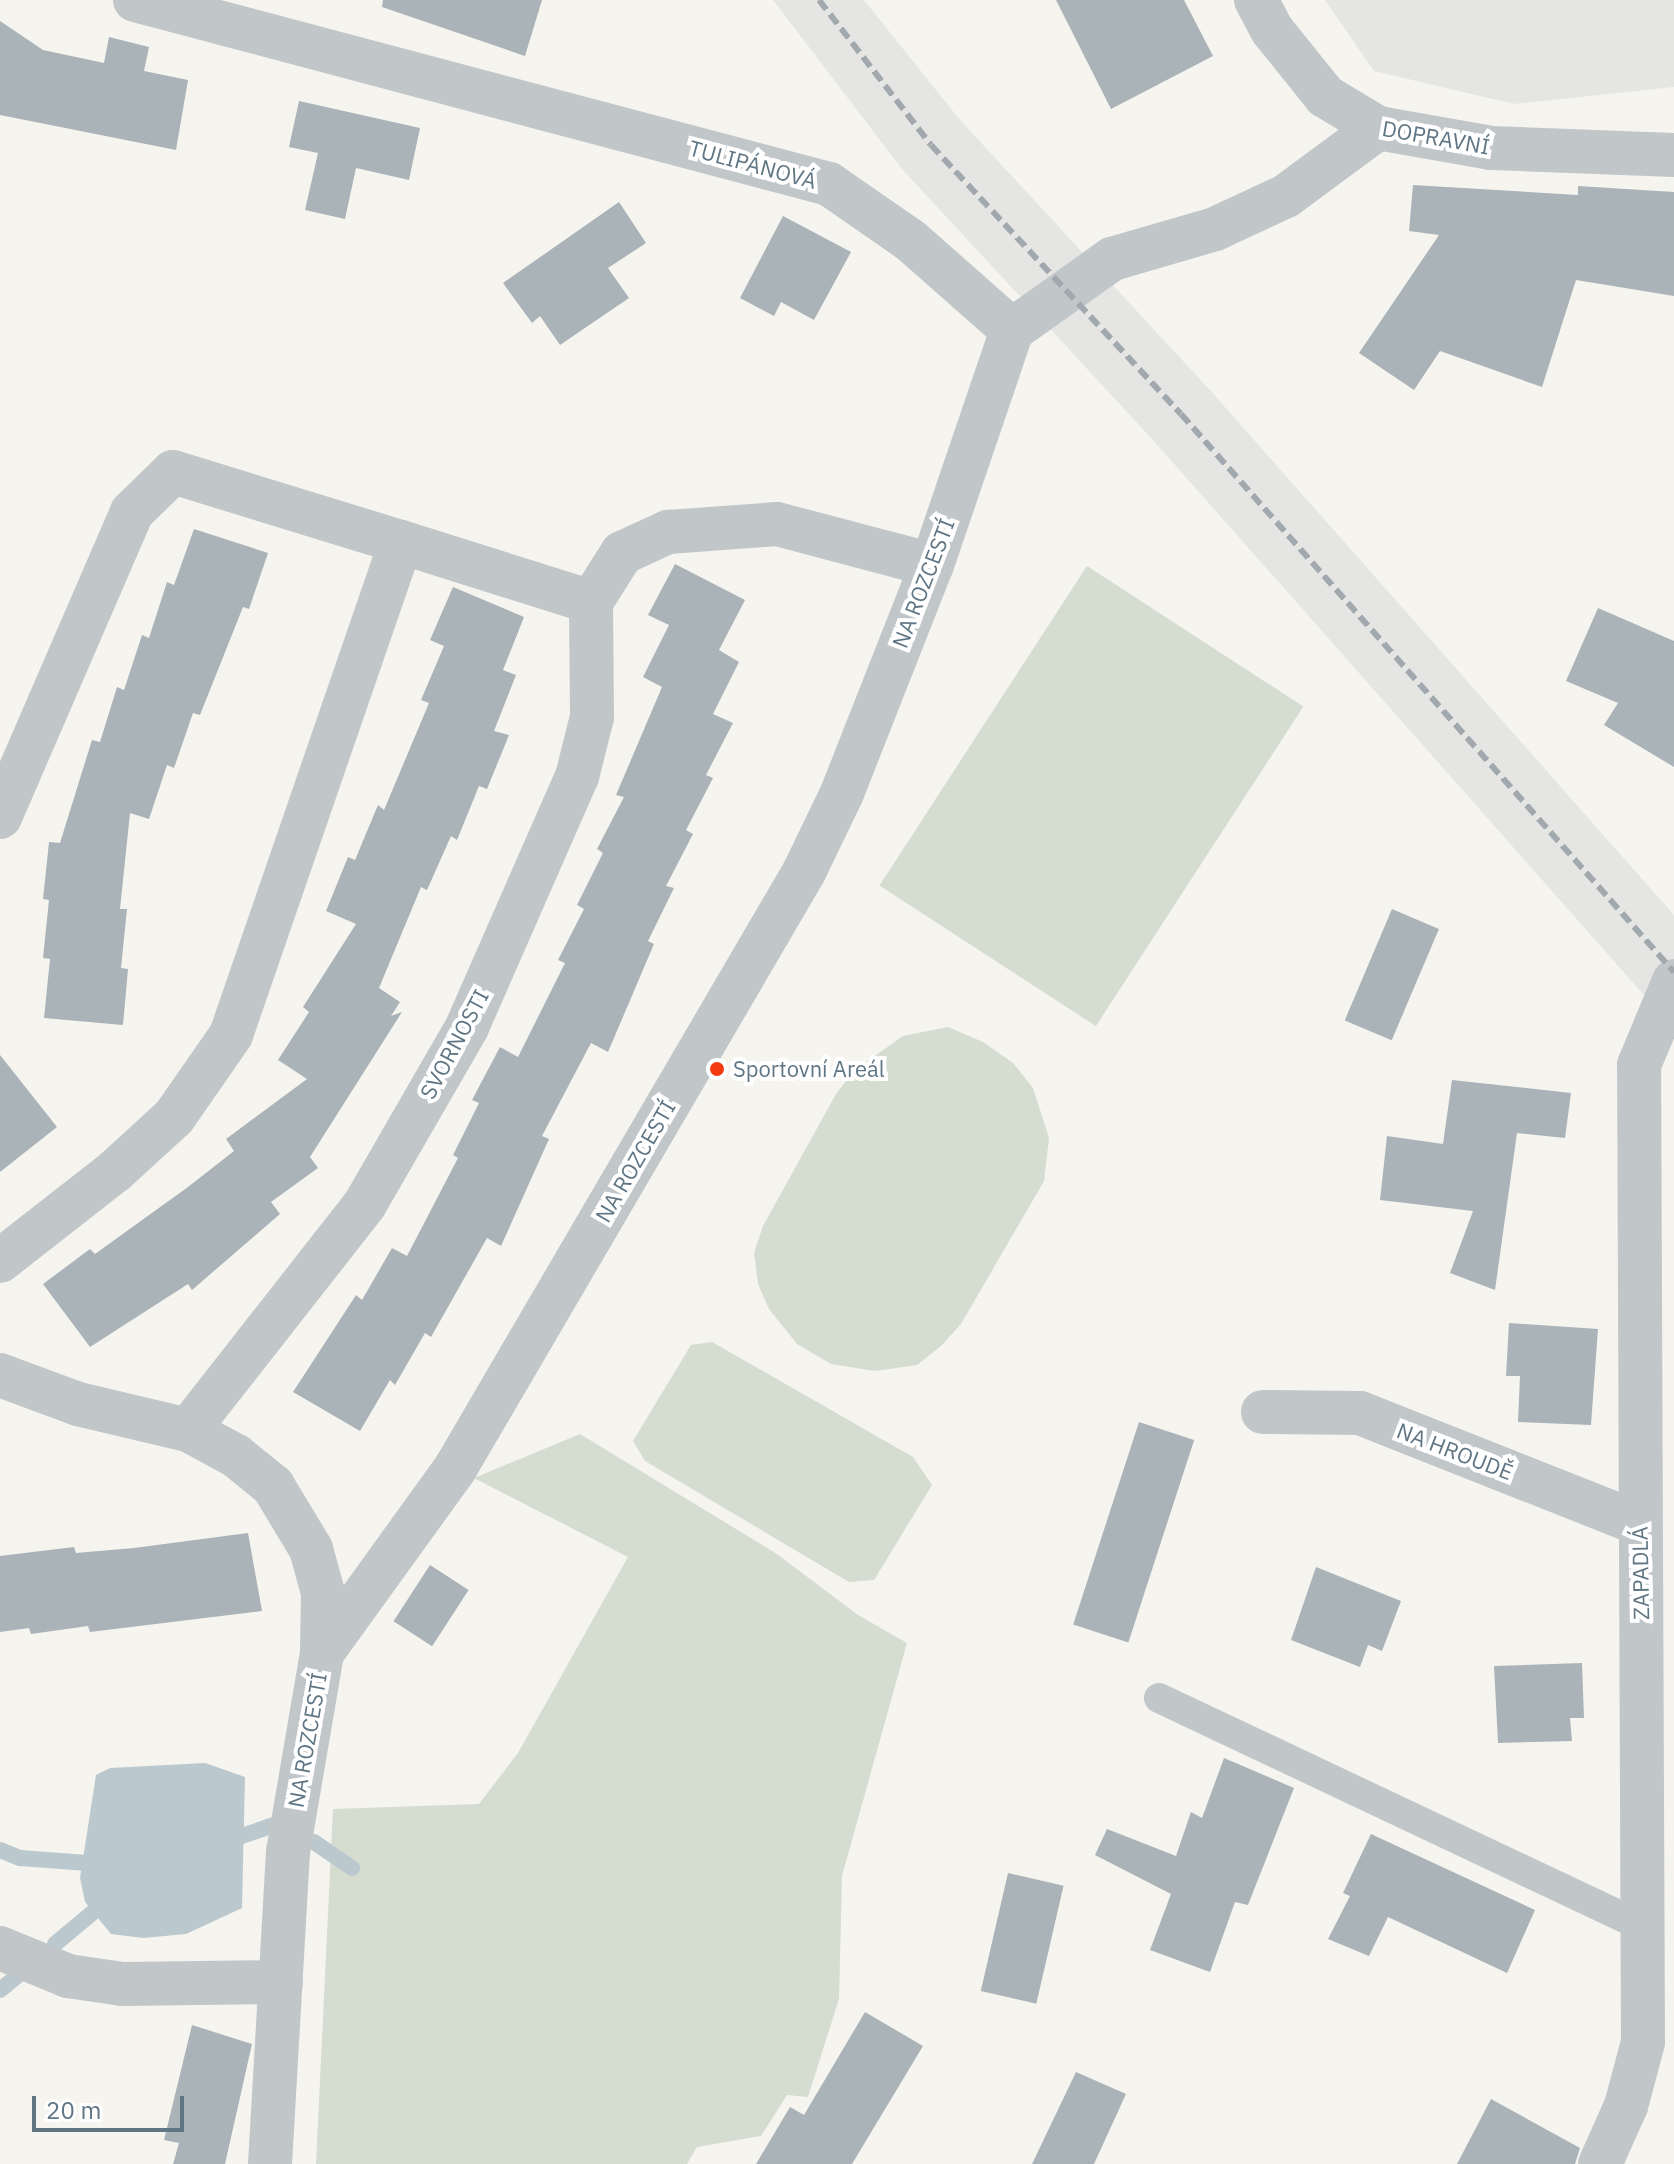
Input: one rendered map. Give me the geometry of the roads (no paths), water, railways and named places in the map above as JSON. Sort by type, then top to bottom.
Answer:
[{"type":"street","name":"TULIPÁNOVÁ","points":[[135,0],[829,184],[910,240],[1012,330]]},
{"type":"street","name":"DOPRAVNÍ","points":[[1256,0],[1272,30],[1325,96],[1378,128],[1491,148],[1674,155]]},
{"type":"street","points":[[1012,330],[1112,259],[1215,229],[1286,196],[1378,128]]},
{"type":"street","name":"NA ROZCESTÍ","points":[[270,2164],[288,1852],[322,1653],[456,1467],[804,872],[842,793],[932,565],[1012,330]]},
{"type":"street","points":[[0,817],[132,512],[173,472],[591,602],[622,553],[668,532],[777,524],[932,565]]},
{"type":"street","points":[[0,1261],[115,1171],[174,1117],[231,1035],[401,542]]},
{"type":"street","name":"SVORNOSTI","points":[[188,1430],[365,1204],[467,1027],[577,777],[592,717],[591,602]]},
{"type":"street","name":"ZAPADLÁ","points":[[1600,2164],[1626,2106],[1643,2042],[1639,1065],[1674,981]]},
{"type":"street","points":[[0,1375],[78,1404],[188,1430],[236,1456],[273,1486],[311,1549],[323,1593],[322,1653]]},
{"type":"street","name":"NA HROUDĚ","points":[[1263,1412],[1360,1413],[1640,1524]]},
{"type":"street","points":[[0,1948],[68,1976],[122,1984],[281,1982]]},
{"type":"lane","points":[[1159,1698],[1644,1927]]},
{"type":"waterway","points":[[224,1842],[274,1825]]},
{"type":"waterway","points":[[314,1842],[352,1868]]},
{"type":"waterway","points":[[0,1850],[20,1858],[101,1864]]},
{"type":"waterway","points":[[55,1944],[109,1899]]},
{"type":"waterway","points":[[0,1990],[17,1976]]},
{"type":"railway","points":[[819,0],[931,145],[1181,414],[1674,972]]},
{"type":"place","name":"Sportovní Areál","points":[[717,1069]]}]
